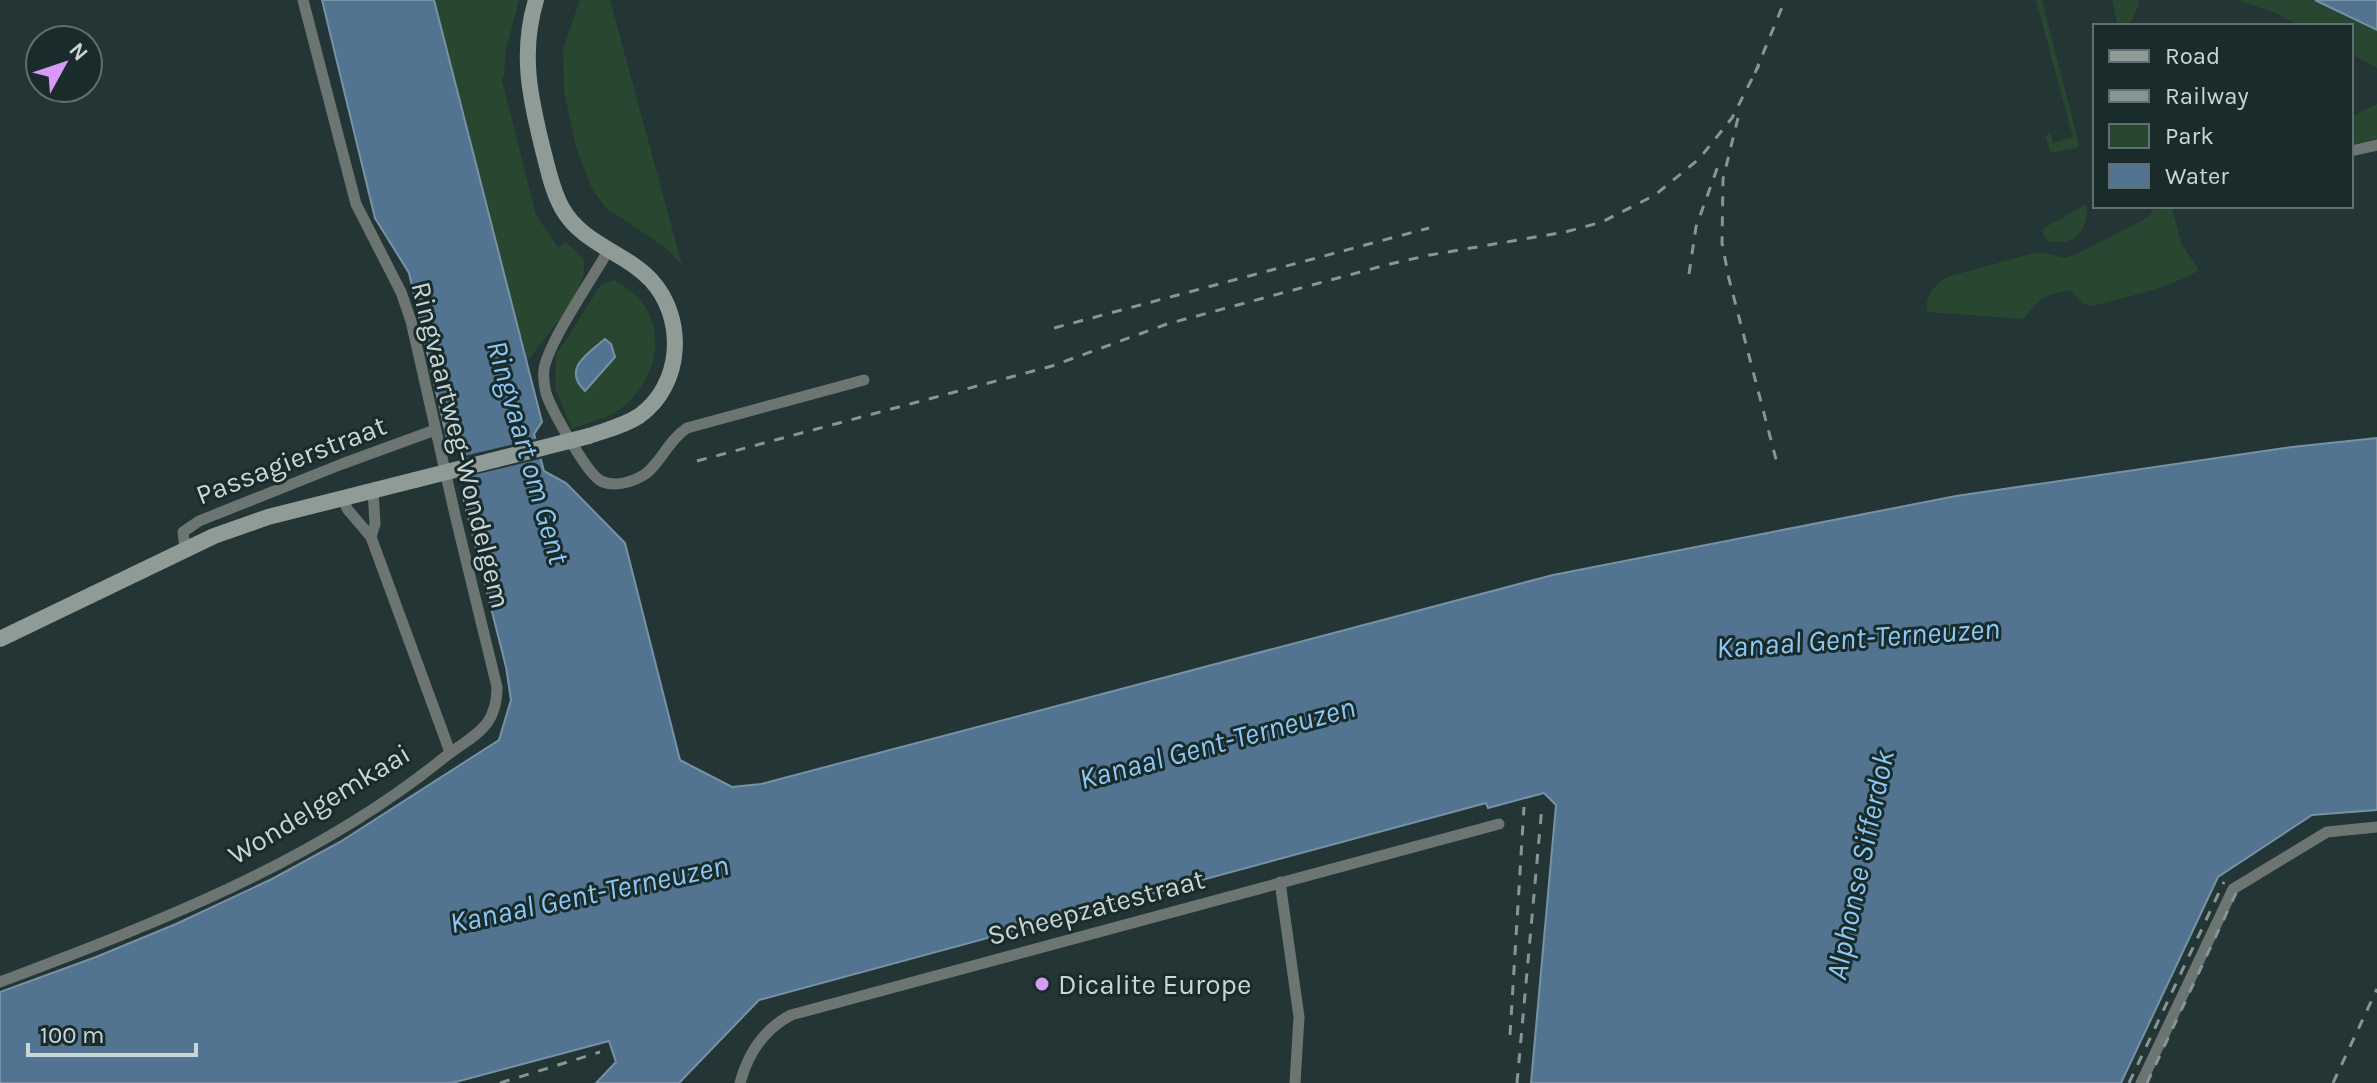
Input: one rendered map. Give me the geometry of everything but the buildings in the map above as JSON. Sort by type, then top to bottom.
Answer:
[{"type":"main road","points":[[0,639],[185,548],[242,525],[589,436],[622,426],[649,408],[667,383],[675,348],[672,319],[660,292],[643,273],[582,234],[570,222],[553,189],[527,79],[527,42],[536,0]]},
{"type":"street","name":"Ringvaartweg-Wondelgem","points":[[303,0],[356,204],[401,292],[411,321],[497,687],[497,706],[489,720],[479,732],[450,752]]},
{"type":"street","points":[[2353,151],[2377,145]]},
{"type":"street","points":[[608,251],[548,356],[543,382],[547,397],[596,479],[613,485],[642,476],[669,443],[687,428],[864,380]]},
{"type":"street","name":"Passagierstraat","points":[[185,548],[183,532],[199,521],[435,430]]},
{"type":"street","name":"Wondelgemkaai","points":[[371,537],[375,524],[373,490]]},
{"type":"street","name":"Wondelgemkaai","points":[[0,982],[202,902],[301,851],[387,801],[450,752],[371,537],[342,498]]},
{"type":"street","name":"Scheepzatestraat","points":[[740,1083],[751,1054],[762,1039],[791,1015],[1499,824]]},
{"type":"street","points":[[2141,1083],[2233,889],[2327,832],[2377,827]]},
{"type":"street","points":[[1280,882],[1299,1017],[1295,1083]]},
{"type":"green space","points":[[434,0],[519,0],[506,49],[504,76],[501,77],[536,215],[558,247],[566,242],[580,255],[584,271],[573,298],[526,363]]},
{"type":"green space","points":[[580,0],[610,0],[682,265],[666,248],[605,207],[592,189],[576,147],[564,91],[563,49]]},
{"type":"green space","points":[[2036,0],[2042,0],[2079,144],[2077,148],[2051,153],[2047,134],[2050,133],[2053,143],[2073,137]]},
{"type":"green space","points":[[2112,0],[2138,0],[2139,5],[2130,24],[2118,24]]},
{"type":"green space","points":[[2237,0],[2315,0],[2377,30],[2377,68],[2353,55],[2353,24],[2296,24],[2276,13]]},
{"type":"green space","points":[[2377,104],[2377,139],[2353,145],[2353,116]]},
{"type":"green space","points":[[2087,204],[2085,222],[2078,235],[2066,242],[2048,241],[2043,234],[2044,228]]},
{"type":"green space","points":[[2154,208],[2172,208],[2182,245],[2199,270],[2161,287],[2093,306],[2084,304],[2070,290],[2052,294],[2038,302],[2023,319],[1928,312],[1929,296],[1934,287],[1947,277],[2038,252],[2065,258],[2147,218]]},
{"type":"green space","points":[[615,280],[637,297],[649,314],[655,346],[652,362],[647,377],[627,403],[614,413],[572,429],[555,388],[556,355],[601,285]]},
{"type":"water","points":[[322,0],[434,0],[542,422],[534,434],[544,471],[566,483],[625,543],[680,760],[732,787],[761,784],[1553,575],[1956,496],[2292,447],[2377,438],[2377,810],[2312,815],[2218,877],[2121,1083],[1531,1083],[1556,805],[1544,793],[1488,808],[1486,803],[759,1000],[679,1083],[596,1083],[616,1062],[609,1041],[452,1083],[0,1083],[0,992],[176,924],[272,879],[340,842],[499,740],[511,700],[506,667],[463,497],[470,482],[463,451],[448,443],[409,273],[375,218]]},
{"type":"water","points":[[2377,0],[2377,30],[2317,1]]},
{"type":"water","points":[[605,339],[611,344],[615,357],[585,391],[576,376],[576,369],[585,356]]},
{"type":"pier","points":[[539,438],[544,458],[465,477],[460,457]]},
{"type":"railway","points":[[1755,73],[1785,0]]},
{"type":"railway","points":[[697,461],[1052,366],[1167,324],[1390,264],[1565,232],[1602,222],[1655,195],[1699,159],[1732,118],[1759,65]]},
{"type":"railway","points":[[1738,118],[1723,179],[1722,243],[1778,467]]},
{"type":"railway","points":[[1689,274],[1696,227],[1718,166]]},
{"type":"railway","points":[[1054,328],[1429,228]]},
{"type":"railway","points":[[1517,1083],[1542,806]]},
{"type":"railway","points":[[1510,1035],[1524,807]]},
{"type":"railway","points":[[2129,1083],[2224,882]]},
{"type":"railway","points":[[2147,1083],[2237,891]]},
{"type":"railway","points":[[2333,1083],[2377,989]]},
{"type":"railway","points":[[500,1083],[600,1052]]},
{"type":"place","name":"Dicalite Europe","points":[[1042,984]]},
{"type":"water label","name":"Ringvaart om Gent","points":[[528,452]]},
{"type":"water label","name":"Kanaal Gent-Terneuzen","points":[[1858,638]]},
{"type":"water label","name":"Kanaal Gent-Terneuzen","points":[[1217,743]]},
{"type":"water label","name":"Alphonse Sifferdok","points":[[1860,865]]},
{"type":"water label","name":"Kanaal Gent-Terneuzen","points":[[589,894]]}]
